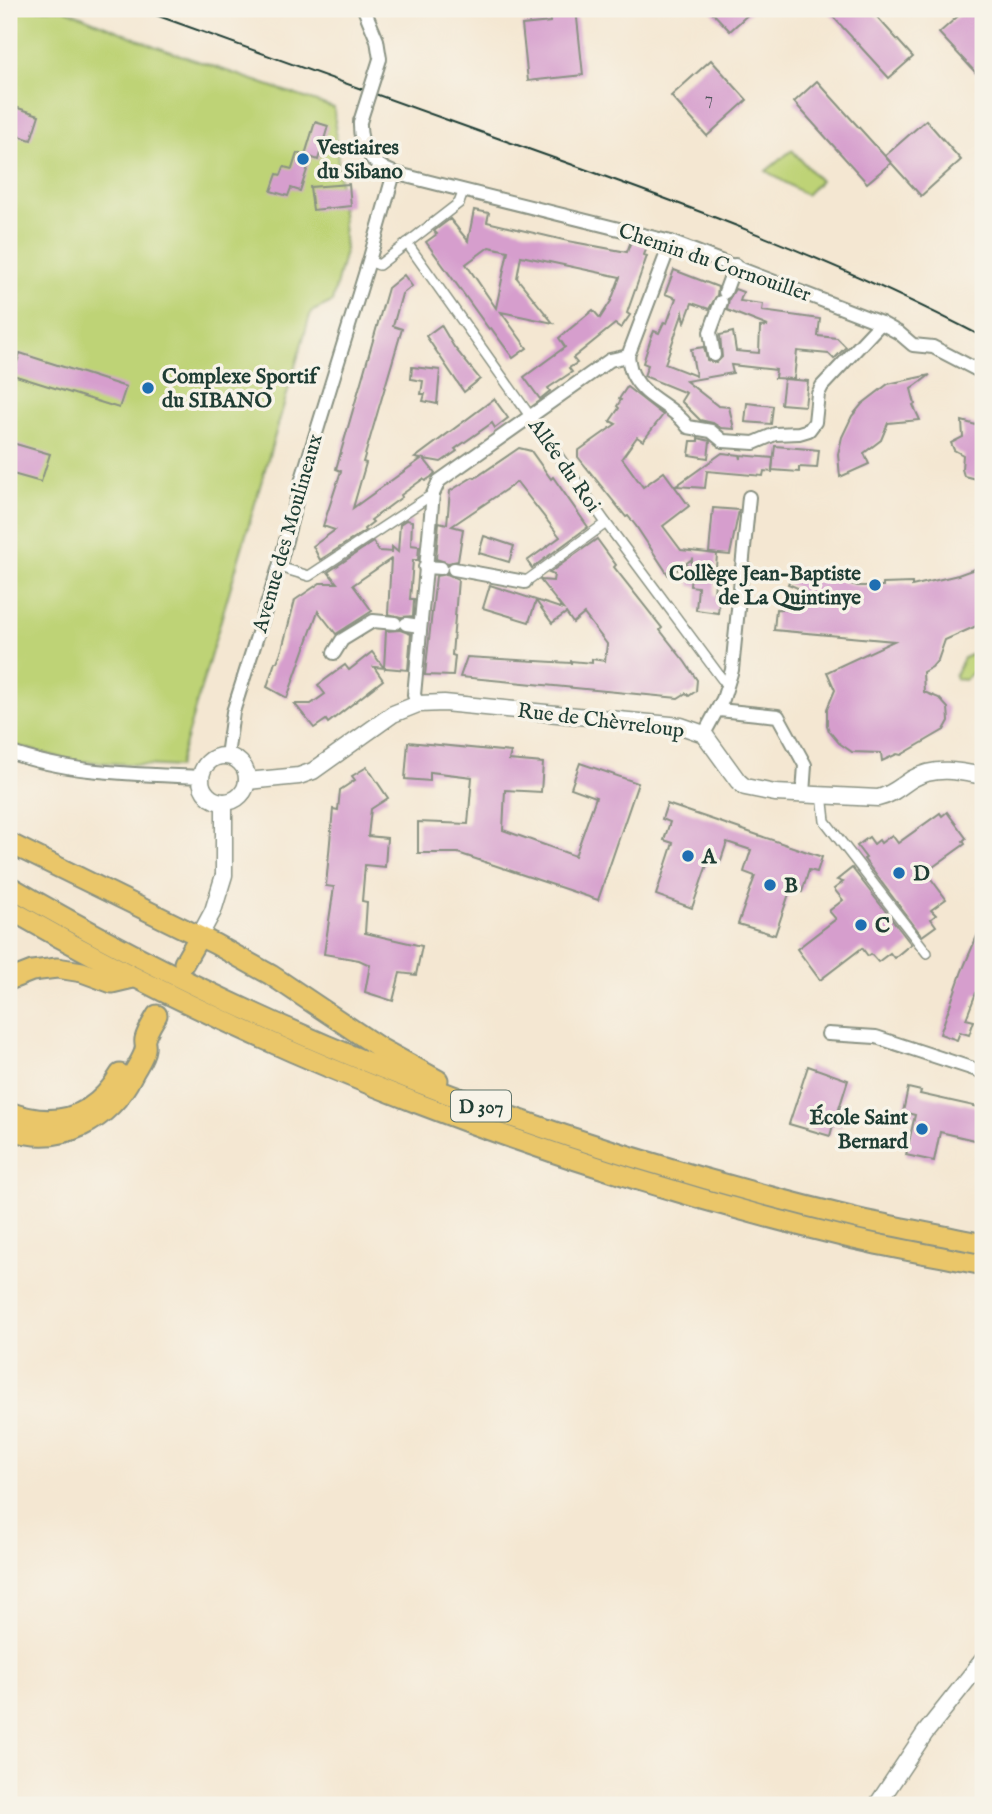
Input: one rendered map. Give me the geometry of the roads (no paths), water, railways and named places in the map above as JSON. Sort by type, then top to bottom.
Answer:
[{"type":"main road","points":[[9,843],[271,975],[380,1048],[491,1110]]},
{"type":"main road","name":"D 307","points":[[9,886],[182,979],[371,1065],[491,1110],[603,1148],[727,1184],[860,1219],[983,1244]]},
{"type":"main road","name":"D 307","points":[[9,909],[134,978],[365,1082],[492,1131],[594,1166],[725,1205],[842,1236],[983,1265]]},
{"type":"main road","points":[[184,963],[199,937]]},
{"type":"main road","name":"D 307","points":[[9,980],[32,971],[57,968],[82,972],[112,983],[134,978]]},
{"type":"main road","points":[[9,1129],[38,1136],[65,1133],[90,1124],[112,1107],[128,1085],[146,1048],[144,1041],[157,1015]]},
{"type":"main road","points":[[9,1112],[37,1121],[62,1120],[86,1111],[118,1078],[136,1044],[144,1041]]},
{"type":"street","points":[[364,9],[377,40],[380,59],[360,122],[362,141],[368,155],[380,166],[394,173]]},
{"type":"street","name":"Chemin du Cornouiller","points":[[394,173],[671,242],[881,323],[913,345],[933,347],[983,373]]},
{"type":"street","name":"Avenue des Moulineaux","points":[[228,756],[233,712],[279,567],[302,479],[394,173]]},
{"type":"street","points":[[369,261],[379,265],[459,203],[464,190]]},
{"type":"street","points":[[671,242],[628,356],[632,375],[639,385],[681,416],[688,427],[711,431],[723,441],[754,443],[775,434],[809,430],[815,422],[818,394],[822,386],[881,323]]},
{"type":"street","name":"Allée du Roi","points":[[407,243],[606,523],[722,679],[728,683]]},
{"type":"street","points":[[714,355],[710,332],[735,265]]},
{"type":"street","points":[[418,704],[414,695],[425,567],[433,494],[439,481],[610,360],[628,356]]},
{"type":"street","points":[[279,567],[309,576],[433,494]]},
{"type":"street","points":[[704,734],[719,710],[732,670],[750,497]]},
{"type":"street","points":[[425,567],[525,582],[606,523]]},
{"type":"street","points":[[334,653],[342,640],[373,621],[420,626]]},
{"type":"street","name":"Rue de Chèvreloup","points":[[247,781],[299,776],[313,771],[393,714],[418,704],[444,703],[681,726],[704,734],[745,787],[767,792],[867,798],[887,796],[920,775],[948,769],[983,776]]},
{"type":"street","points":[[719,710],[778,716],[805,765],[803,794]]},
{"type":"street","points":[[9,752],[47,763],[92,771],[201,777]]},
{"type":"street","points":[[228,756],[240,762],[247,781],[237,798],[224,802],[210,797],[201,785],[201,777],[202,769],[212,758],[228,756]]},
{"type":"street","points":[[822,794],[825,821],[927,953]]},
{"type":"street","points":[[199,937],[213,911],[225,875],[224,802]]},
{"type":"street","points":[[828,1034],[876,1037],[983,1072]]},
{"type":"street","points":[[877,1805],[925,1733],[983,1660]]},
{"type":"tram line","points":[[139,9],[747,230],[866,280],[983,337]]},
{"type":"place","name":"Vestiaires du Sibano","points":[[303,159]]},
{"type":"place","name":"Complexe Sportif du SIBANO","points":[[148,388]]},
{"type":"place","name":"Collège Jean-Baptiste de La Quintinye","points":[[875,585]]},
{"type":"place","name":"A","points":[[688,856]]},
{"type":"place","name":"D","points":[[899,873]]},
{"type":"place","name":"B","points":[[770,885]]},
{"type":"place","name":"C","points":[[861,925]]},
{"type":"place","name":"École Saint Bernard","points":[[922,1129]]}]
